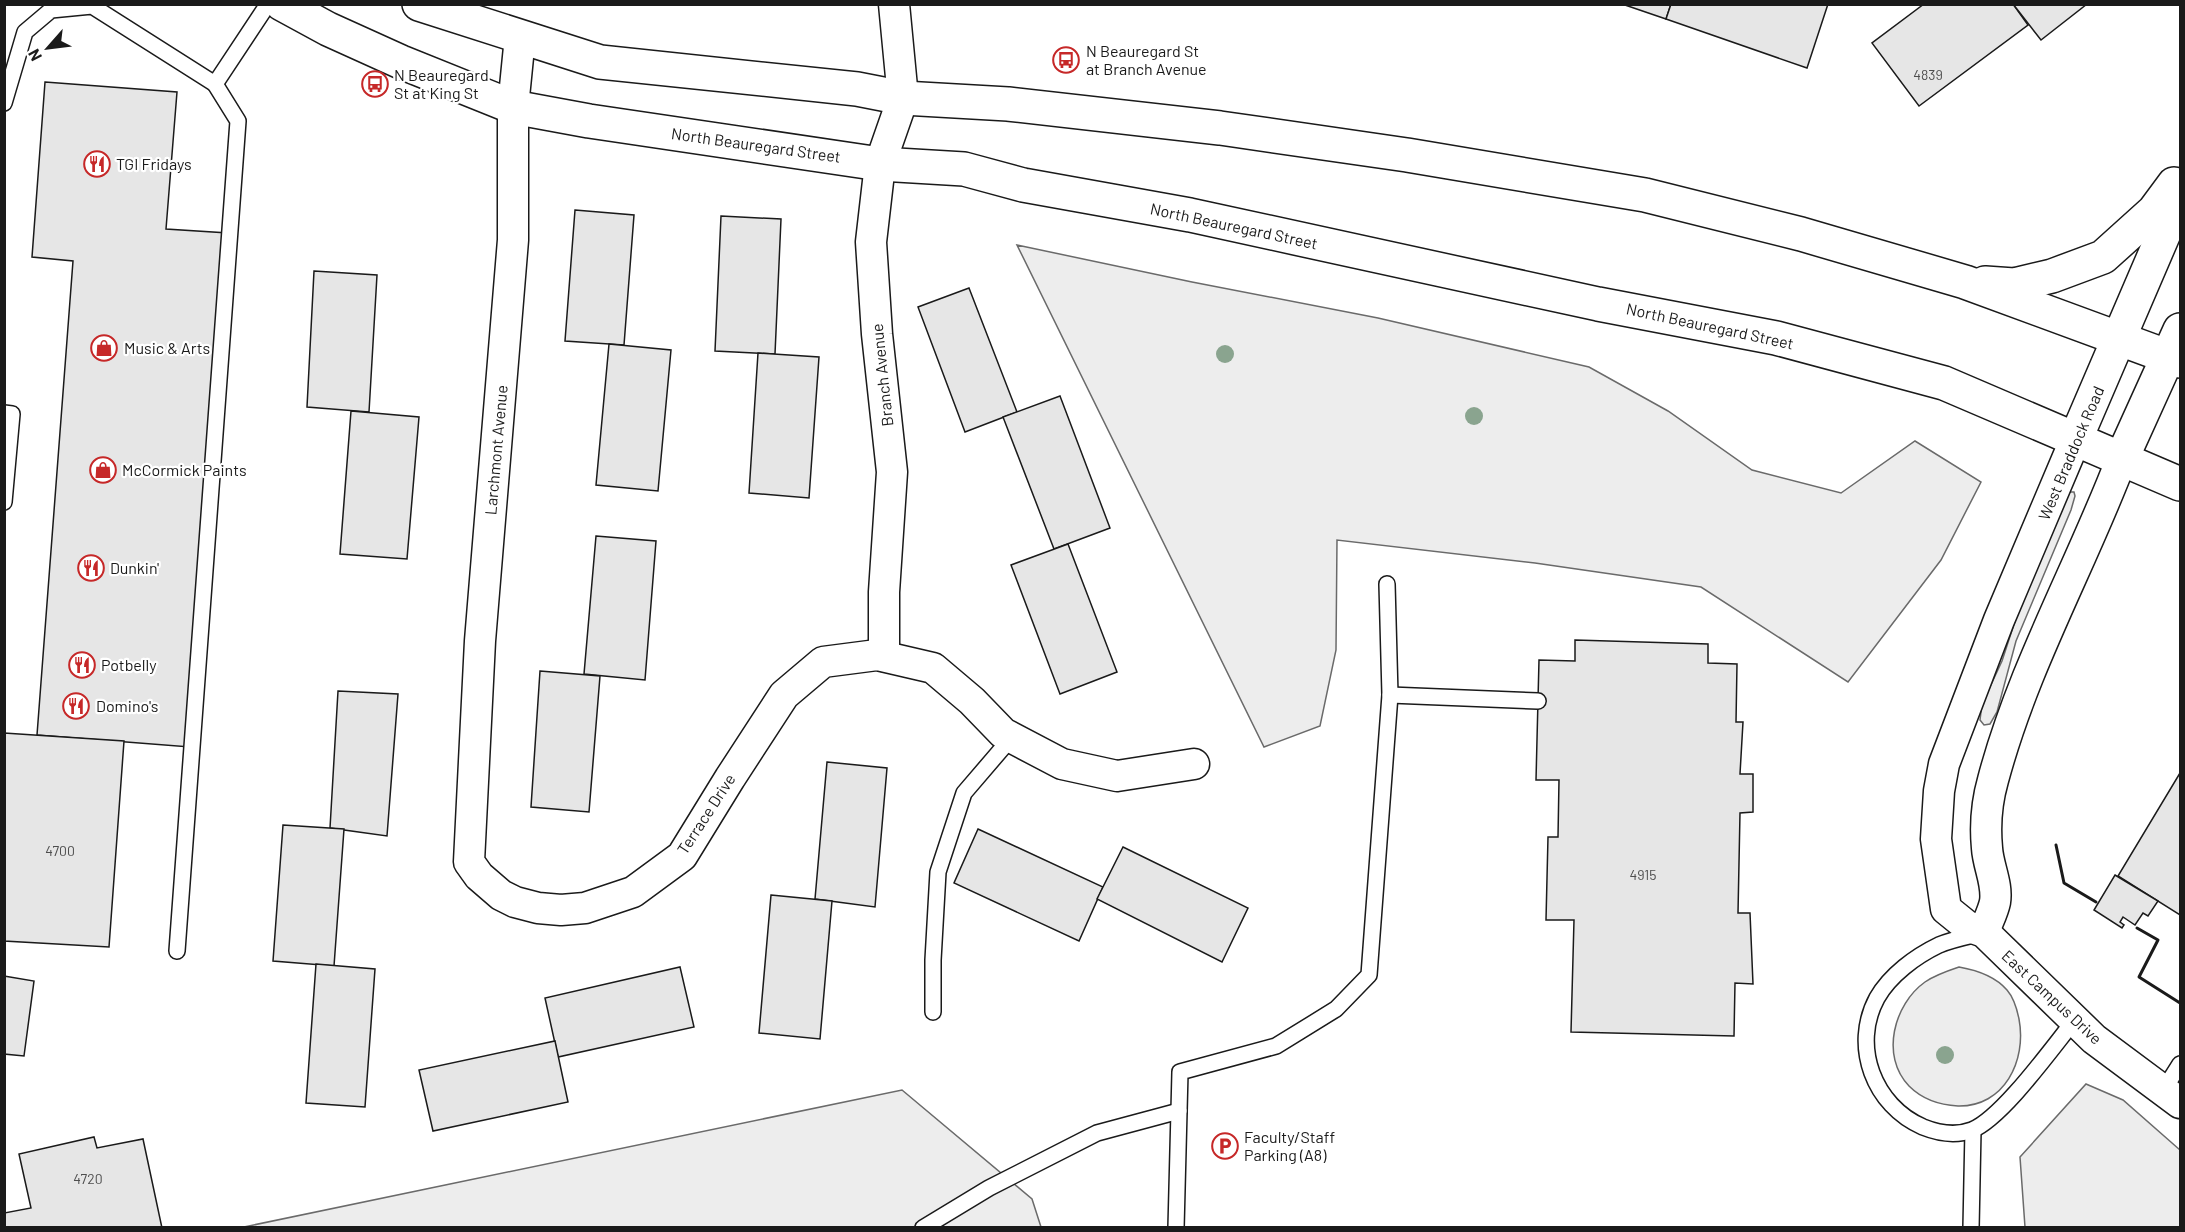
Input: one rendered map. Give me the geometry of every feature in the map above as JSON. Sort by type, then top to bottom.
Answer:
[{"type":"main road","name":"North Beauregard Street","points":[[282,4],[328,29],[401,62],[513,107],[600,123],[880,164],[964,169],[1023,186],[1190,215],[1598,304],[1776,338],[1944,383],[2181,484]]},
{"type":"main road","points":[[419,4],[453,9],[520,37],[600,62],[857,88],[903,98],[1008,104],[1220,128],[1407,155],[1645,195],[1801,234],[1965,282],[2120,338],[2177,349],[2122,458]]},
{"type":"main road","points":[[1965,282],[2014,285],[2052,276],[2103,256],[2154,212],[2181,175]]},
{"type":"main road","name":"West Braddock Road","points":[[2076,438],[2181,196]]},
{"type":"street","points":[[894,4],[903,98]]},
{"type":"street","name":"Larchmont Avenue","points":[[469,862],[480,641],[513,240],[513,107],[520,37]]},
{"type":"street","name":"Branch Avenue","points":[[885,656],[884,592],[892,472],[877,334],[871,242],[880,164],[903,98]]},
{"type":"street","name":"West Braddock Road","points":[[1966,711],[1999,620],[2076,438]]},
{"type":"street","points":[[1984,932],[1995,902],[1995,886],[1987,849],[1987,817],[1992,783],[2007,732],[2054,614],[2101,512],[2122,458]]},
{"type":"street","name":"Terrace Drive","points":[[469,862],[479,876],[501,895],[515,902],[538,908],[561,910],[585,908],[633,892],[682,856],[784,695],[823,662],[877,655],[933,668],[972,701],[1003,733],[1012,736]]},
{"type":"street","name":"East Campus Drive","points":[[1966,711],[1944,764],[1939,791],[1936,838],[1946,909],[1967,926],[1984,932],[2074,1021],[2172,1097]]},
{"type":"street","points":[[1012,736],[1062,764],[1117,776],[1194,764]]},
{"type":"lane","points":[[215,84],[268,4]]},
{"type":"lane","points":[[4,103],[25,32],[51,10],[92,6],[215,84],[238,121],[177,951]]},
{"type":"lane","points":[[4,413],[12,414],[4,502]]},
{"type":"lane","points":[[1176,1227],[1180,1072],[1276,1046],[1336,1009],[1369,975],[1390,695],[1387,584]]},
{"type":"lane","points":[[1390,695],[1538,701]]},
{"type":"lane","points":[[933,1012],[933,960],[938,872],[964,793],[1012,736]]},
{"type":"lane","points":[[1984,932],[1940,944],[1917,957],[1897,974],[1879,995],[1866,1029],[1867,1057],[1875,1083],[1889,1103],[1909,1121],[1934,1132],[1956,1134],[1973,1130],[1995,1114],[2074,1021]]},
{"type":"lane","points":[[2172,1097],[2181,1064]]},
{"type":"lane","points":[[923,1227],[989,1188],[1097,1132],[1179,1112]]},
{"type":"lane","points":[[1971,1227],[1973,1130]]},
{"type":"shaded area","points":[[1017,245],[1378,318],[1589,367],[1668,411],[1752,470],[1841,493],[1915,441],[1981,482],[1941,560],[1848,682],[1701,587],[1535,563],[1337,540],[1336,650],[1320,726],[1264,747]]},
{"type":"shaded area","points":[[2069,492],[2074,492],[2075,496],[2071,510],[2016,641],[1997,712],[1990,724],[1984,725],[1980,720],[1982,704],[2002,661],[2016,618]]},
{"type":"shaded area","points":[[1959,967],[1985,974],[2007,990],[2016,1008],[2021,1035],[2015,1065],[2009,1079],[2000,1090],[1988,1099],[1958,1106],[1932,1101],[1909,1086],[1900,1074],[1893,1046],[1899,1017],[1905,1003],[1914,992],[1933,977]]},
{"type":"shaded area","points":[[2086,1084],[2123,1100],[2180,1150],[2180,1227],[2025,1227],[2020,1157]]},
{"type":"shaded area","points":[[902,1090],[1032,1199],[1041,1227],[239,1228]]},
{"type":"building","points":[[1622,4],[1671,4],[1666,19]]},
{"type":"building","points":[[1671,4],[1828,4],[1807,68],[1666,19]]},
{"type":"building","points":[[1924,4],[2013,4],[2028,25],[1919,106],[1872,43]]},
{"type":"building","points":[[2013,4],[2087,4],[2041,40]]},
{"type":"building","points":[[45,82],[177,92],[166,229],[228,233],[190,747],[37,735],[73,261],[32,257]]},
{"type":"building","points":[[575,210],[634,215],[624,345],[565,341]]},
{"type":"building","points":[[721,216],[781,219],[775,354],[715,351]]},
{"type":"building","points":[[314,271],[377,275],[369,412],[307,407]]},
{"type":"building","points":[[969,288],[1017,412],[965,432],[918,307]]},
{"type":"building","points":[[609,344],[671,350],[658,491],[596,485]]},
{"type":"building","points":[[758,353],[819,357],[809,498],[749,493]]},
{"type":"building","points":[[1060,396],[1110,528],[1054,549],[1003,417]]},
{"type":"building","points":[[351,411],[419,417],[407,559],[340,554]]},
{"type":"building","points":[[596,536],[656,541],[645,680],[584,674]]},
{"type":"building","points":[[1068,544],[1117,672],[1060,694],[1011,565]]},
{"type":"building","points":[[1575,640],[1708,644],[1708,663],[1737,664],[1736,722],[1743,722],[1740,774],[1753,774],[1753,812],[1740,813],[1738,913],[1750,913],[1753,984],[1735,983],[1734,1036],[1571,1032],[1574,920],[1546,920],[1548,837],[1558,837],[1559,780],[1536,780],[1539,660],[1575,661]]},
{"type":"building","points":[[540,671],[600,676],[589,812],[531,807]]},
{"type":"building","points":[[338,691],[398,694],[387,836],[330,828]]},
{"type":"building","points":[[4,733],[124,741],[109,947],[4,941]]},
{"type":"building","points":[[827,762],[887,768],[875,907],[815,899]]},
{"type":"building","points":[[2180,773],[2180,915],[2118,876]]},
{"type":"building","points":[[283,825],[344,829],[334,966],[273,961]]},
{"type":"building","points":[[978,829],[1103,887],[1079,941],[954,883]]},
{"type":"building","points":[[1123,847],[1248,908],[1222,962],[1097,899]]},
{"type":"building","points":[[2115,875],[2158,901],[2148,916],[2143,913],[2135,925],[2123,917],[2120,922],[2124,925],[2122,928],[2094,910]]},
{"type":"building","points":[[771,895],[832,901],[820,1039],[759,1033]]},
{"type":"building","points":[[316,964],[375,969],[365,1107],[306,1103]]},
{"type":"building","points":[[680,967],[694,1027],[558,1057],[545,998]]},
{"type":"building","points":[[4,976],[34,981],[24,1056],[4,1054]]},
{"type":"building","points":[[555,1041],[568,1102],[433,1131],[419,1070]]},
{"type":"building","points":[[94,1137],[97,1148],[143,1139],[162,1228],[4,1228],[4,1213],[31,1208],[19,1154]]},
{"type":"wall","points":[[2056,845],[2064,883],[2096,902]]},
{"type":"wall","points":[[2137,928],[2158,940],[2139,977],[2180,1003]]},
{"type":"place","name":"N Beauregard St at Branch Avenue","points":[[1066,60]]},
{"type":"place","name":"N Beauregard St at King St","points":[[375,84]]},
{"type":"place","name":"TGI Fridays","points":[[97,164]]},
{"type":"place","name":"Music & Arts","points":[[104,348]]},
{"type":"place","name":"McCormick Paints","points":[[103,470]]},
{"type":"place","name":"Dunkin'","points":[[91,568]]},
{"type":"place","name":"Potbelly","points":[[82,665]]},
{"type":"place","name":"Domino's","points":[[76,706]]},
{"type":"place","name":"Faculty/Staff Parking (A8)","points":[[1225,1146]]}]
